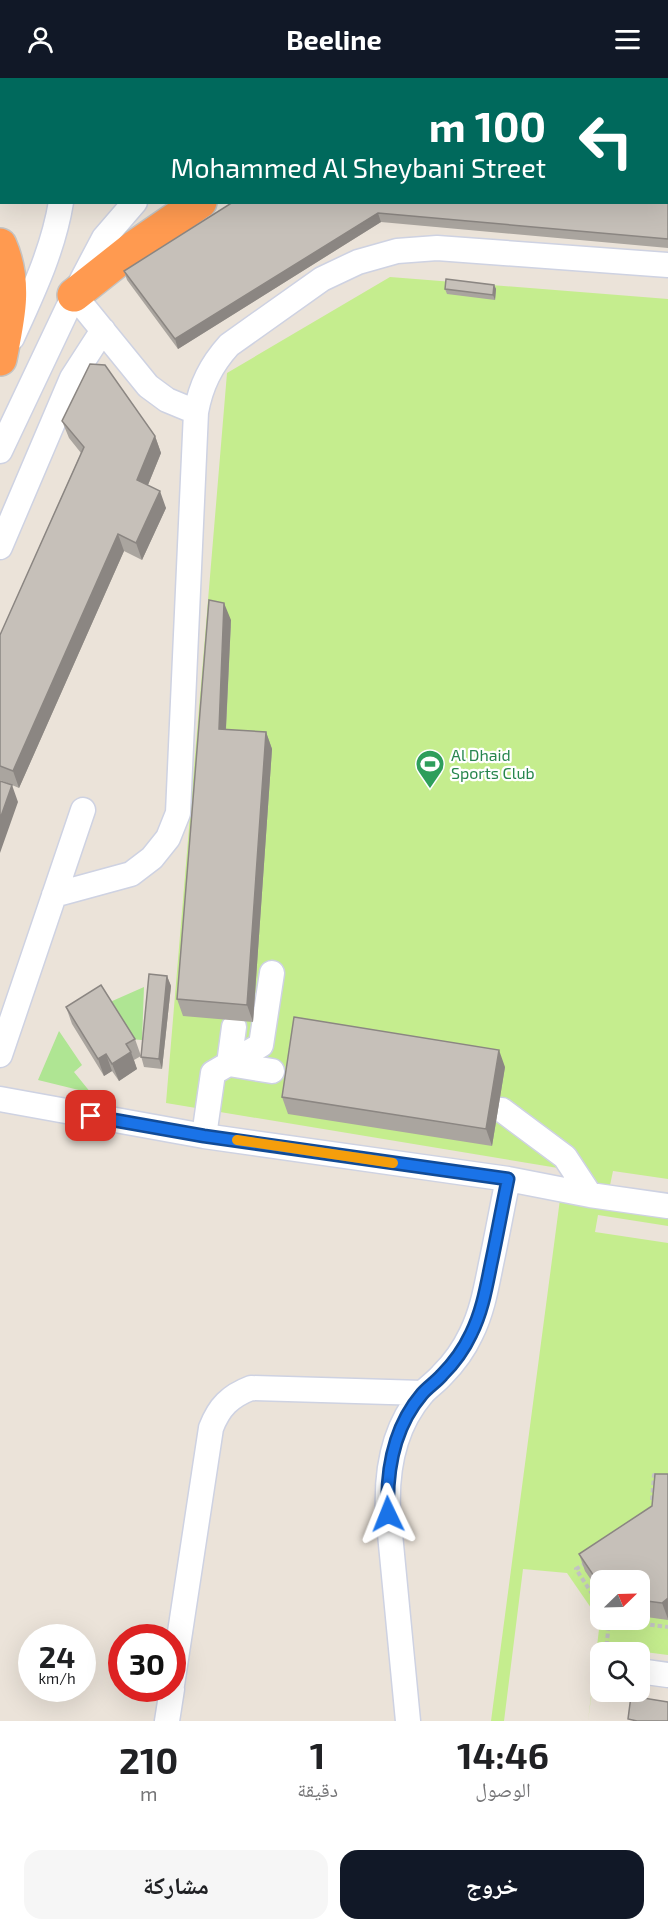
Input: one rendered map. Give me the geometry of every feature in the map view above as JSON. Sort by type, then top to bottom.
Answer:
[{"type":"highway","points":[[74,294],[136,246],[197,204]]},
{"type":"highway","points":[[0,245],[9,279],[11,304],[0,359]]},
{"type":"street","points":[[0,366],[45,264],[61,204]]},
{"type":"street","points":[[0,451],[74,294],[104,238],[133,204]]},
{"type":"street","points":[[54,895],[131,874],[158,852],[168,838],[178,813],[195,412],[204,379],[229,345],[322,279],[377,256],[437,248],[668,265]]},
{"type":"street","points":[[74,294],[148,386],[167,400],[195,412]]},
{"type":"street","points":[[0,547],[68,386],[80,363],[103,330]]},
{"type":"street","points":[[0,1055],[83,810]]},
{"type":"street","points":[[204,1136],[213,1073],[261,1045],[272,974]]},
{"type":"street","points":[[229,1064],[234,1027]]},
{"type":"street","points":[[229,1064],[272,1071]]},
{"type":"street","points":[[0,1100],[204,1136],[508,1179],[590,1195],[668,1206]]},
{"type":"street","points":[[502,1110],[565,1157],[590,1195]]},
{"type":"street","points":[[408,1721],[387,1488],[390,1462],[397,1437],[408,1414],[423,1393],[458,1358],[481,1313],[508,1179]]},
{"type":"street","points":[[181,1624],[211,1428],[216,1414],[225,1402],[237,1393],[251,1388],[423,1393]]},
{"type":"street","points":[[650,1673],[668,1675]]},
{"type":"street","points":[[167,1721],[170,1702]]},
{"type":"path","points":[[652,1508],[654,1475],[668,1477]]},
{"type":"path","points":[[590,1591],[576,1569],[595,1557]]},
{"type":"path","points":[[650,1625],[668,1627]]},
{"type":"green space","name":"Al Dhaid Sports Club","points":[[390,277],[668,299],[668,1179],[613,1171],[609,1190],[668,1199],[668,1226],[598,1215],[595,1232],[668,1243],[668,1655],[650,1653],[650,1642],[597,1642],[599,1630],[650,1630],[650,1570],[590,1570],[590,1606],[567,1573],[523,1569],[504,1721],[491,1721],[564,1169],[166,1103],[227,373]]},
{"type":"green space","points":[[144,987],[142,1040],[130,1039],[110,1002]]},
{"type":"green space","points":[[59,1031],[82,1065],[74,1072],[91,1093],[38,1080]]},
{"type":"building","points":[[230,204],[668,204],[668,239],[378,213],[175,339],[124,271]]},
{"type":"building","points":[[446,279],[494,285],[493,295],[445,289]]},
{"type":"building","points":[[90,364],[105,365],[155,436],[137,480],[160,491],[136,543],[118,534],[13,771],[0,766],[0,635],[84,447],[62,421]]},
{"type":"building","points":[[209,600],[224,603],[219,729],[266,732],[247,1005],[177,999]]},
{"type":"building","points":[[0,781],[12,785],[0,819]]},
{"type":"building","points":[[149,974],[167,976],[159,1059],[141,1057]]},
{"type":"building","points":[[101,985],[135,1039],[126,1044],[131,1052],[112,1064],[106,1054],[98,1059],[66,1007]]},
{"type":"building","points":[[294,1017],[499,1050],[486,1129],[282,1097]]},
{"type":"building","points":[[655,1474],[668,1474],[668,1598],[662,1603],[650,1601],[650,1570],[590,1570],[579,1554],[652,1506]]},
{"type":"building","points":[[650,1699],[668,1702],[668,1721],[628,1719],[630,1702],[650,1702]]},
{"type":"slow traffic","points":[[237,1140],[393,1163]]},
{"type":"place","name":"Al Dhaid Sports Club","points":[[430,790]]},
{"type":"route","points":[[91,1116],[204,1136],[508,1179],[481,1313],[458,1358],[423,1393],[408,1414],[397,1437],[390,1462],[387,1488],[388,1514]]}]
